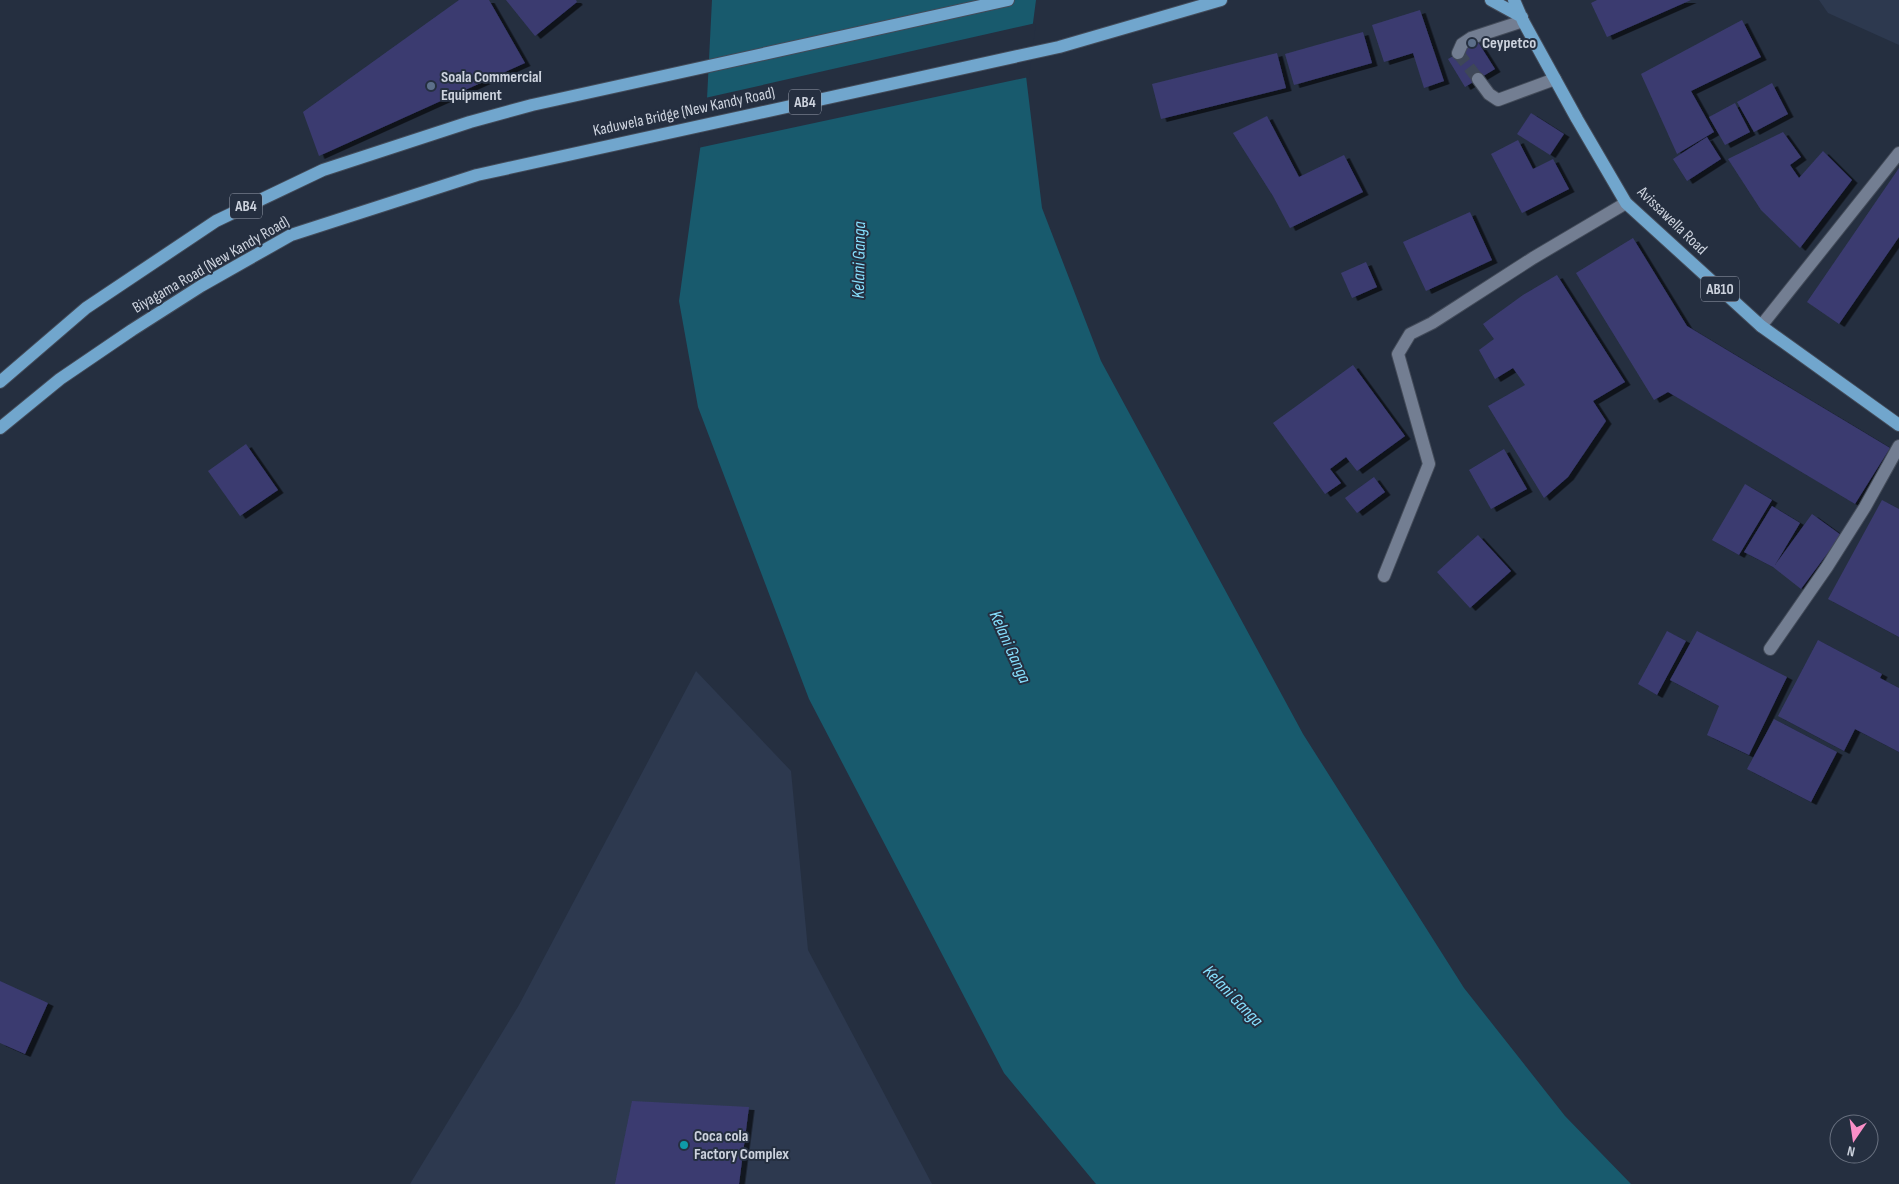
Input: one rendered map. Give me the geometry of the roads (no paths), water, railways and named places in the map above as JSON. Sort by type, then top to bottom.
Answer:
[{"type":"main road","name":"Biyagama Road (New Kandy Road)","points":[[0,382],[86,308],[122,282],[216,221],[323,170],[470,122],[532,105],[1008,0]]},
{"type":"main road","name":"Kaduwela Bridge (New Kandy Road)","points":[[550,157],[1059,47],[1221,0]]},
{"type":"main road","points":[[1491,0],[1522,19]]},
{"type":"main road","name":"Avissawella Road","points":[[1514,0],[1522,19],[1626,202],[1761,326],[1899,425]]},
{"type":"main road","name":"Biyagama Road (New Kandy Road)","points":[[0,428],[60,379],[132,330],[201,286],[291,235],[477,175],[550,157]]},
{"type":"street","points":[[1458,53],[1462,44],[1471,38],[1522,19]]},
{"type":"street","points":[[1478,79],[1489,94],[1498,100],[1555,78]]},
{"type":"street","points":[[1761,326],[1899,153]]},
{"type":"street","points":[[1384,576],[1429,464],[1398,354],[1410,334],[1432,323],[1533,258],[1626,202]]},
{"type":"street","points":[[1770,649],[1827,567],[1865,507],[1899,446]]},
{"type":"water","name":"Kelani Ganga","points":[[712,0],[1036,0],[1026,76],[1042,208],[1101,361],[1303,734],[1464,988],[1565,1116],[1631,1184],[1096,1184],[1004,1073],[809,699],[698,407],[679,301],[707,99]]},
{"type":"tunnel","points":[[1458,53],[1478,79]]},
{"type":"place","name":"Ceypetco","points":[[1472,43]]},
{"type":"place","name":"Soala Commercial Equipment","points":[[431,86]]},
{"type":"place","name":"Coca cola Factory Complex","points":[[684,1145]]}]
